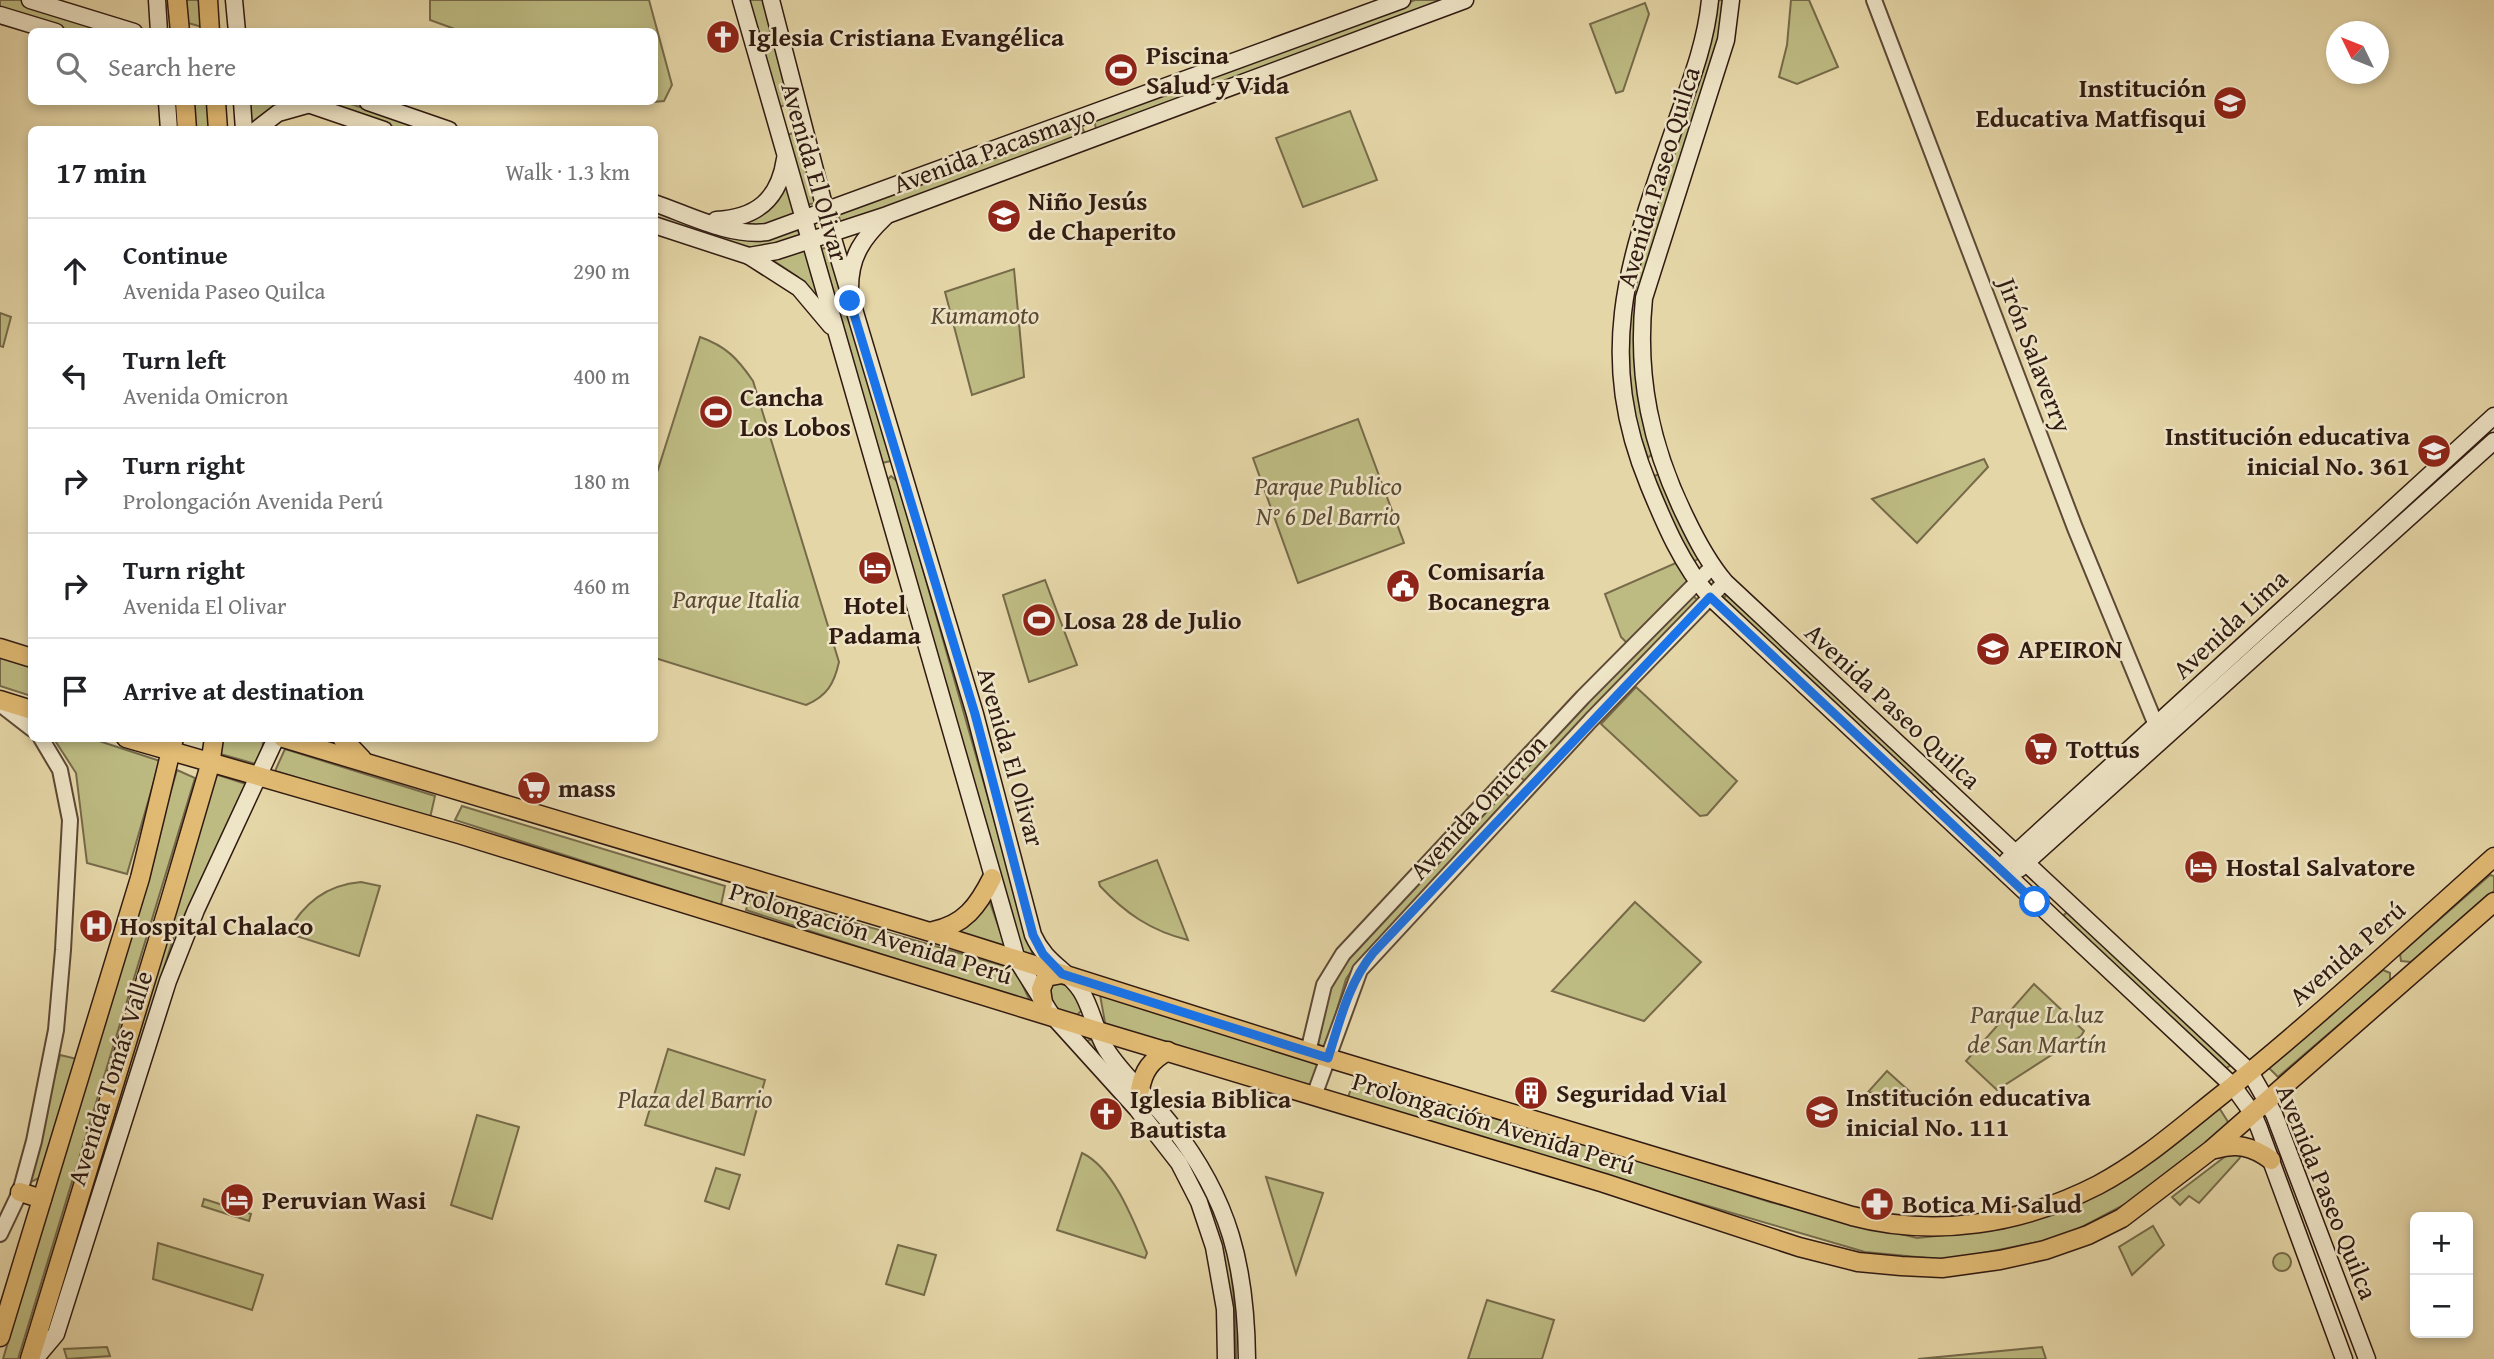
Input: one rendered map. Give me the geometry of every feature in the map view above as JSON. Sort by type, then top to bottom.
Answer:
[{"type":"main road","points":[[30,0],[121,28]]},
{"type":"main road","points":[[157,0],[159,28]]},
{"type":"main road","points":[[177,0],[180,28]]},
{"type":"main road","points":[[208,0],[210,28]]},
{"type":"main road","points":[[234,0],[237,28]]},
{"type":"main road","name":"Avenida El Olivar","points":[[741,0],[751,44],[786,153],[1017,960],[1047,1009],[1148,1121],[1184,1173],[1199,1202],[1214,1247],[1225,1309],[1226,1359]]},
{"type":"main road","name":"Avenida El Olivar","points":[[771,0],[850,301],[975,714],[1033,935],[1043,954],[1082,992],[1110,1055],[1180,1136],[1225,1212],[1244,1288],[1247,1359]]},
{"type":"main road","name":"Avenida Pacasmayo","points":[[658,204],[705,221],[755,233],[825,211],[1402,0]]},
{"type":"main road","name":"Avenida Pacasmayo","points":[[749,256],[811,240],[887,215],[1465,0]]},
{"type":"main road","name":"Avenida Paseo Quilca","points":[[1710,0],[1701,50],[1630,263],[1619,338],[1627,415],[1641,468],[1662,517],[1696,581],[1710,597],[2233,1086],[2253,1114],[2344,1359]]},
{"type":"main road","name":"Avenida Paseo Quilca","points":[[1731,0],[1726,40],[1644,298],[1641,328],[1643,388],[1660,461],[1712,567],[1725,582],[1847,699],[1951,792],[2019,859],[2250,1072],[2268,1101],[2367,1359]]},
{"type":"main road","points":[[0,15],[43,28]]},
{"type":"main road","points":[[167,105],[169,126]]},
{"type":"main road","points":[[185,105],[187,126]]},
{"type":"main road","points":[[216,105],[218,126]]},
{"type":"main road","points":[[242,105],[244,126]]},
{"type":"main road","points":[[261,126],[278,113],[300,105]]},
{"type":"main road","points":[[312,105],[372,126]]},
{"type":"main road","points":[[377,105],[437,126]]},
{"type":"main road","points":[[705,221],[732,219],[758,210],[776,191],[782,178],[786,153]]},
{"type":"main road","points":[[850,301],[856,251],[866,235],[887,215]]},
{"type":"main road","points":[[658,226],[749,256],[800,288],[836,331]]},
{"type":"main road","name":"Avenida Lima","points":[[2004,873],[2156,725],[2494,416]]},
{"type":"main road","name":"Avenida Lima","points":[[2019,859],[2494,442]]},
{"type":"main road","points":[[0,648],[28,657]]},
{"type":"main road","points":[[0,702],[28,708]]},
{"type":"main road","name":"Prolongación Avenida Perú","points":[[150,742],[173,746],[210,765],[261,777],[1047,1009],[1098,1031],[1604,1183],[1799,1247],[1858,1262],[1942,1268],[2000,1260],[2045,1250],[2088,1236],[2122,1218],[2253,1114]]},
{"type":"main road","name":"Avenida Tomás Valle","points":[[33,1359],[210,765],[213,742]]},
{"type":"main road","name":"Avenida Tomás Valle","points":[[33,1359],[56,1334],[124,1112],[180,950],[261,777],[274,742]]},
{"type":"main road","name":"Prolongación Avenida Perú","points":[[297,742],[930,932],[1308,1052],[1852,1216],[1906,1227],[1978,1224],[2011,1217],[2060,1201],[2099,1184],[2168,1138],[2233,1086]]},
{"type":"main road","points":[[346,742],[365,761]]},
{"type":"main road","name":"Avenida Tomás Valle","points":[[0,1337],[140,878],[173,746]]},
{"type":"main road","name":"Avenida Perú","points":[[2233,1086],[2494,857]]},
{"type":"main road","points":[[930,932],[952,927],[967,916],[977,905],[992,878]]},
{"type":"main road","points":[[2253,1114],[2494,902]]},
{"type":"main road","points":[[1047,1009],[1042,983],[1052,975],[1062,974]]},
{"type":"main road","points":[[1140,1090],[1151,1062],[1168,1051]]},
{"type":"main road","points":[[2211,1150],[2245,1146],[2271,1160]]},
{"type":"main road","points":[[20,1192],[42,1199]]},
{"type":"street","name":"Jirón Salaverry","points":[[1874,0],[2089,564],[2156,725]]},
{"type":"street","name":"Avenida Omicron","points":[[1308,1052],[1324,985],[1343,954],[1583,697],[1712,567]]},
{"type":"street","name":"Avenida Omicron","points":[[1314,1096],[1349,991],[1373,953],[1725,582]]},
{"type":"street","points":[[0,702],[28,726]]},
{"type":"street","name":"Avenida Tomás Valle","points":[[0,1234],[20,1192],[34,1141],[56,1030],[70,820],[60,770],[43,742]]},
{"type":"green space","points":[[0,0],[31,0],[124,28],[47,28],[0,14]]},
{"type":"green space","points":[[186,0],[200,0],[202,27],[188,23]]},
{"type":"green space","points":[[430,0],[649,0],[657,28],[452,28],[430,20]]},
{"type":"green space","points":[[749,0],[765,0],[790,104],[778,107]]},
{"type":"green space","points":[[1415,0],[1445,0],[1096,129],[1094,119]]},
{"type":"green space","points":[[1714,0],[1725,0],[1721,43],[1638,297],[1637,372],[1652,454],[1648,458],[1630,407],[1627,301]]},
{"type":"green space","points":[[1791,0],[1809,0],[1838,67],[1797,84],[1779,77],[1787,45]]},
{"type":"green space","points":[[1645,3],[1649,14],[1623,91],[1616,93],[1590,24]]},
{"type":"green space","points":[[658,33],[672,85],[664,101],[658,102]]},
{"type":"green space","points":[[193,105],[208,105],[210,126],[195,126]]},
{"type":"green space","points":[[250,105],[282,105],[251,125]]},
{"type":"green space","points":[[327,105],[354,105],[417,126],[389,126]]},
{"type":"green space","points":[[1350,111],[1377,180],[1303,207],[1276,138]]},
{"type":"green space","points":[[1081,125],[1086,136],[841,224],[838,213]]},
{"type":"green space","points":[[796,132],[815,203],[806,205],[787,135]]},
{"type":"green space","points":[[786,184],[795,214],[756,228],[742,226],[767,209]]},
{"type":"green space","points":[[658,209],[750,241],[797,229],[802,238],[757,251],[658,220]]},
{"type":"green space","points":[[829,247],[891,461],[882,463],[821,249]]},
{"type":"green space","points":[[807,248],[822,302],[798,277],[771,259]]},
{"type":"green space","name":"Kumamoto","points":[[1014,269],[1024,377],[972,395],[945,292]]},
{"type":"green space","points":[[0,313],[11,317],[3,347],[0,346]]},
{"type":"green space","name":"Parque Italia","points":[[700,337],[731,354],[753,381],[839,662],[835,677],[819,698],[806,705],[658,659],[658,470]]},
{"type":"green space","name":"Parque Publico N° 6 Del Barrio","points":[[1358,419],[1404,543],[1298,583],[1253,458]]},
{"type":"green space","points":[[1984,459],[1988,467],[1917,543],[1872,499]]},
{"type":"green space","points":[[1659,474],[1701,557],[1690,564],[1649,478]]},
{"type":"green space","points":[[891,476],[898,482],[1032,952],[1030,957],[1023,954],[887,480]]},
{"type":"green space","points":[[1678,562],[1689,581],[1627,643],[1621,637],[1605,594]]},
{"type":"green space","points":[[1045,580],[1077,665],[1029,682],[1003,595]]},
{"type":"green space","points":[[1729,592],[1937,787],[1925,796],[1722,600]]},
{"type":"green space","points":[[1689,593],[1698,600],[1525,781],[1518,775]]},
{"type":"green space","points":[[0,658],[28,666],[28,695],[0,686]]},
{"type":"green space","points":[[1636,687],[1737,781],[1707,815],[1700,816],[1601,724]]},
{"type":"green space","points":[[56,742],[102,742],[160,761],[127,874],[87,863],[76,773]]},
{"type":"green space","points":[[221,742],[263,742],[262,758],[256,764],[217,753]]},
{"type":"green space","points":[[285,749],[435,796],[430,818],[275,771]]},
{"type":"green space","points":[[177,770],[195,778],[18,1359],[3,1359]]},
{"type":"green space","points":[[212,773],[249,785],[174,936],[51,1329],[44,1337]]},
{"type":"green space","points":[[1502,790],[1512,799],[1359,960],[1346,979],[1326,1047],[1318,1045],[1330,986],[1341,962]]},
{"type":"green space","points":[[462,806],[725,886],[721,905],[455,820]]},
{"type":"green space","points":[[1157,860],[1188,940],[1162,932],[1140,920],[1119,905],[1100,886],[1099,882]]},
{"type":"green space","points":[[2490,875],[2494,876],[2494,891],[2411,962],[2401,961],[2400,954]]},
{"type":"green space","points":[[361,882],[380,886],[359,956],[287,933],[317,897],[337,887]]},
{"type":"green space","points":[[751,893],[1015,969],[1031,1003],[746,910]]},
{"type":"green space","points":[[988,897],[1006,948],[956,932],[976,918]]},
{"type":"green space","points":[[1635,902],[1701,962],[1644,1021],[1552,991]]},
{"type":"green space","points":[[2068,911],[2232,1064],[2223,1071],[2060,919]]},
{"type":"green space","points":[[2383,970],[2390,973],[2390,981],[2278,1077],[2268,1067]]},
{"type":"green space","points":[[1052,981],[1071,987],[1084,1008],[1076,1016],[1061,1011],[1055,1005],[1048,990]]},
{"type":"green space","name":"Parque La luz de San Martín","points":[[2034,984],[2084,1031],[2081,1036],[1997,1090],[1966,1061]]},
{"type":"green space","points":[[1100,995],[1318,1064],[1310,1089],[1106,1028]]},
{"type":"green space","points":[[1092,1039],[1170,1135],[1209,1197],[1223,1236],[1232,1276],[1236,1359],[1224,1359],[1203,1201],[1082,1043]]},
{"type":"green space","name":"Plaza del Barrio","points":[[668,1049],[765,1080],[744,1155],[645,1125]]},
{"type":"green space","points":[[60,1055],[77,1059],[39,1178],[27,1184]]},
{"type":"green space","points":[[1887,1071],[1918,1099],[1917,1101],[1868,1092]]},
{"type":"green space","points":[[1357,1072],[1770,1202],[1917,1238],[2003,1229],[2079,1201],[2216,1103],[2230,1125],[2156,1188],[2063,1237],[1948,1260],[1865,1252],[1347,1100]]},
{"type":"green space","points":[[477,1115],[519,1127],[492,1219],[451,1205]]},
{"type":"green space","points":[[2231,1152],[2242,1154],[2199,1203],[2189,1196],[2180,1205],[2172,1197]]},
{"type":"green space","points":[[1082,1153],[1104,1171],[1122,1197],[1147,1253],[1145,1258],[1057,1230]]},
{"type":"green space","points":[[716,1168],[740,1175],[729,1209],[705,1201]]},
{"type":"green space","points":[[1266,1177],[1323,1193],[1296,1274]]},
{"type":"green space","points":[[204,1199],[251,1214],[249,1221],[202,1206]]},
{"type":"green space","points":[[2153,1226],[2164,1245],[2132,1275],[2119,1247]]},
{"type":"green space","points":[[158,1243],[263,1275],[252,1310],[153,1279]]},
{"type":"green space","points":[[898,1245],[936,1255],[924,1295],[886,1284]]},
{"type":"green space","points":[[2282,1253],[2288,1256],[2291,1262],[2288,1268],[2282,1271],[2276,1268],[2273,1262],[2276,1256]]},
{"type":"green space","points":[[1487,1300],[1554,1320],[1542,1359],[1468,1359]]},
{"type":"green space","points":[[107,1347],[110,1356],[67,1359],[64,1349]]},
{"type":"green space","points":[[2042,1347],[2046,1359],[1918,1359]]},
{"type":"water","name":"Piscina Salud y Vida","points":[[1123,55],[1132,81],[1118,86],[1109,60]]},
{"type":"place","name":"Iglesia Cristiana Evangélica","points":[[723,37]]},
{"type":"place","name":"Piscina Salud y Vida","points":[[1121,70]]},
{"type":"place","name":"Institución Educativa Matfisqui","points":[[2230,103]]},
{"type":"place","name":"Niño Jesús de Chaperito","points":[[1004,216]]},
{"type":"place","name":"Cancha Los Lobos","points":[[716,412]]},
{"type":"place","name":"Institución educativa inicial No. 361","points":[[2434,451]]},
{"type":"place","name":"Hotel Padama","points":[[875,568]]},
{"type":"place","name":"Comisaría Bocanegra","points":[[1403,586]]},
{"type":"place","name":"Losa 28 de Julio","points":[[1039,620]]},
{"type":"place","name":"APEIRON","points":[[1993,649]]},
{"type":"place","name":"Tottus","points":[[2041,749]]},
{"type":"place","name":"mass","points":[[534,788]]},
{"type":"place","name":"Hostal Salvatore","points":[[2201,867]]},
{"type":"place","name":"Hospital Chalaco","points":[[96,926]]},
{"type":"place","name":"Seguridad Vial","points":[[1531,1093]]},
{"type":"place","name":"Institución educativa inicial No. 111","points":[[1822,1112]]},
{"type":"place","name":"Iglesia Biblica Bautista","points":[[1106,1114]]},
{"type":"place","name":"Peruvian Wasi","points":[[237,1200]]},
{"type":"place","name":"Botica Mi Salud","points":[[1877,1204]]},
{"type":"route","points":[[850,301],[928,567],[975,714],[1033,935],[1043,954],[1062,974],[1328,1058],[1349,991],[1373,953],[1489,834],[1591,720],[1710,597],[2035,902]]}]
